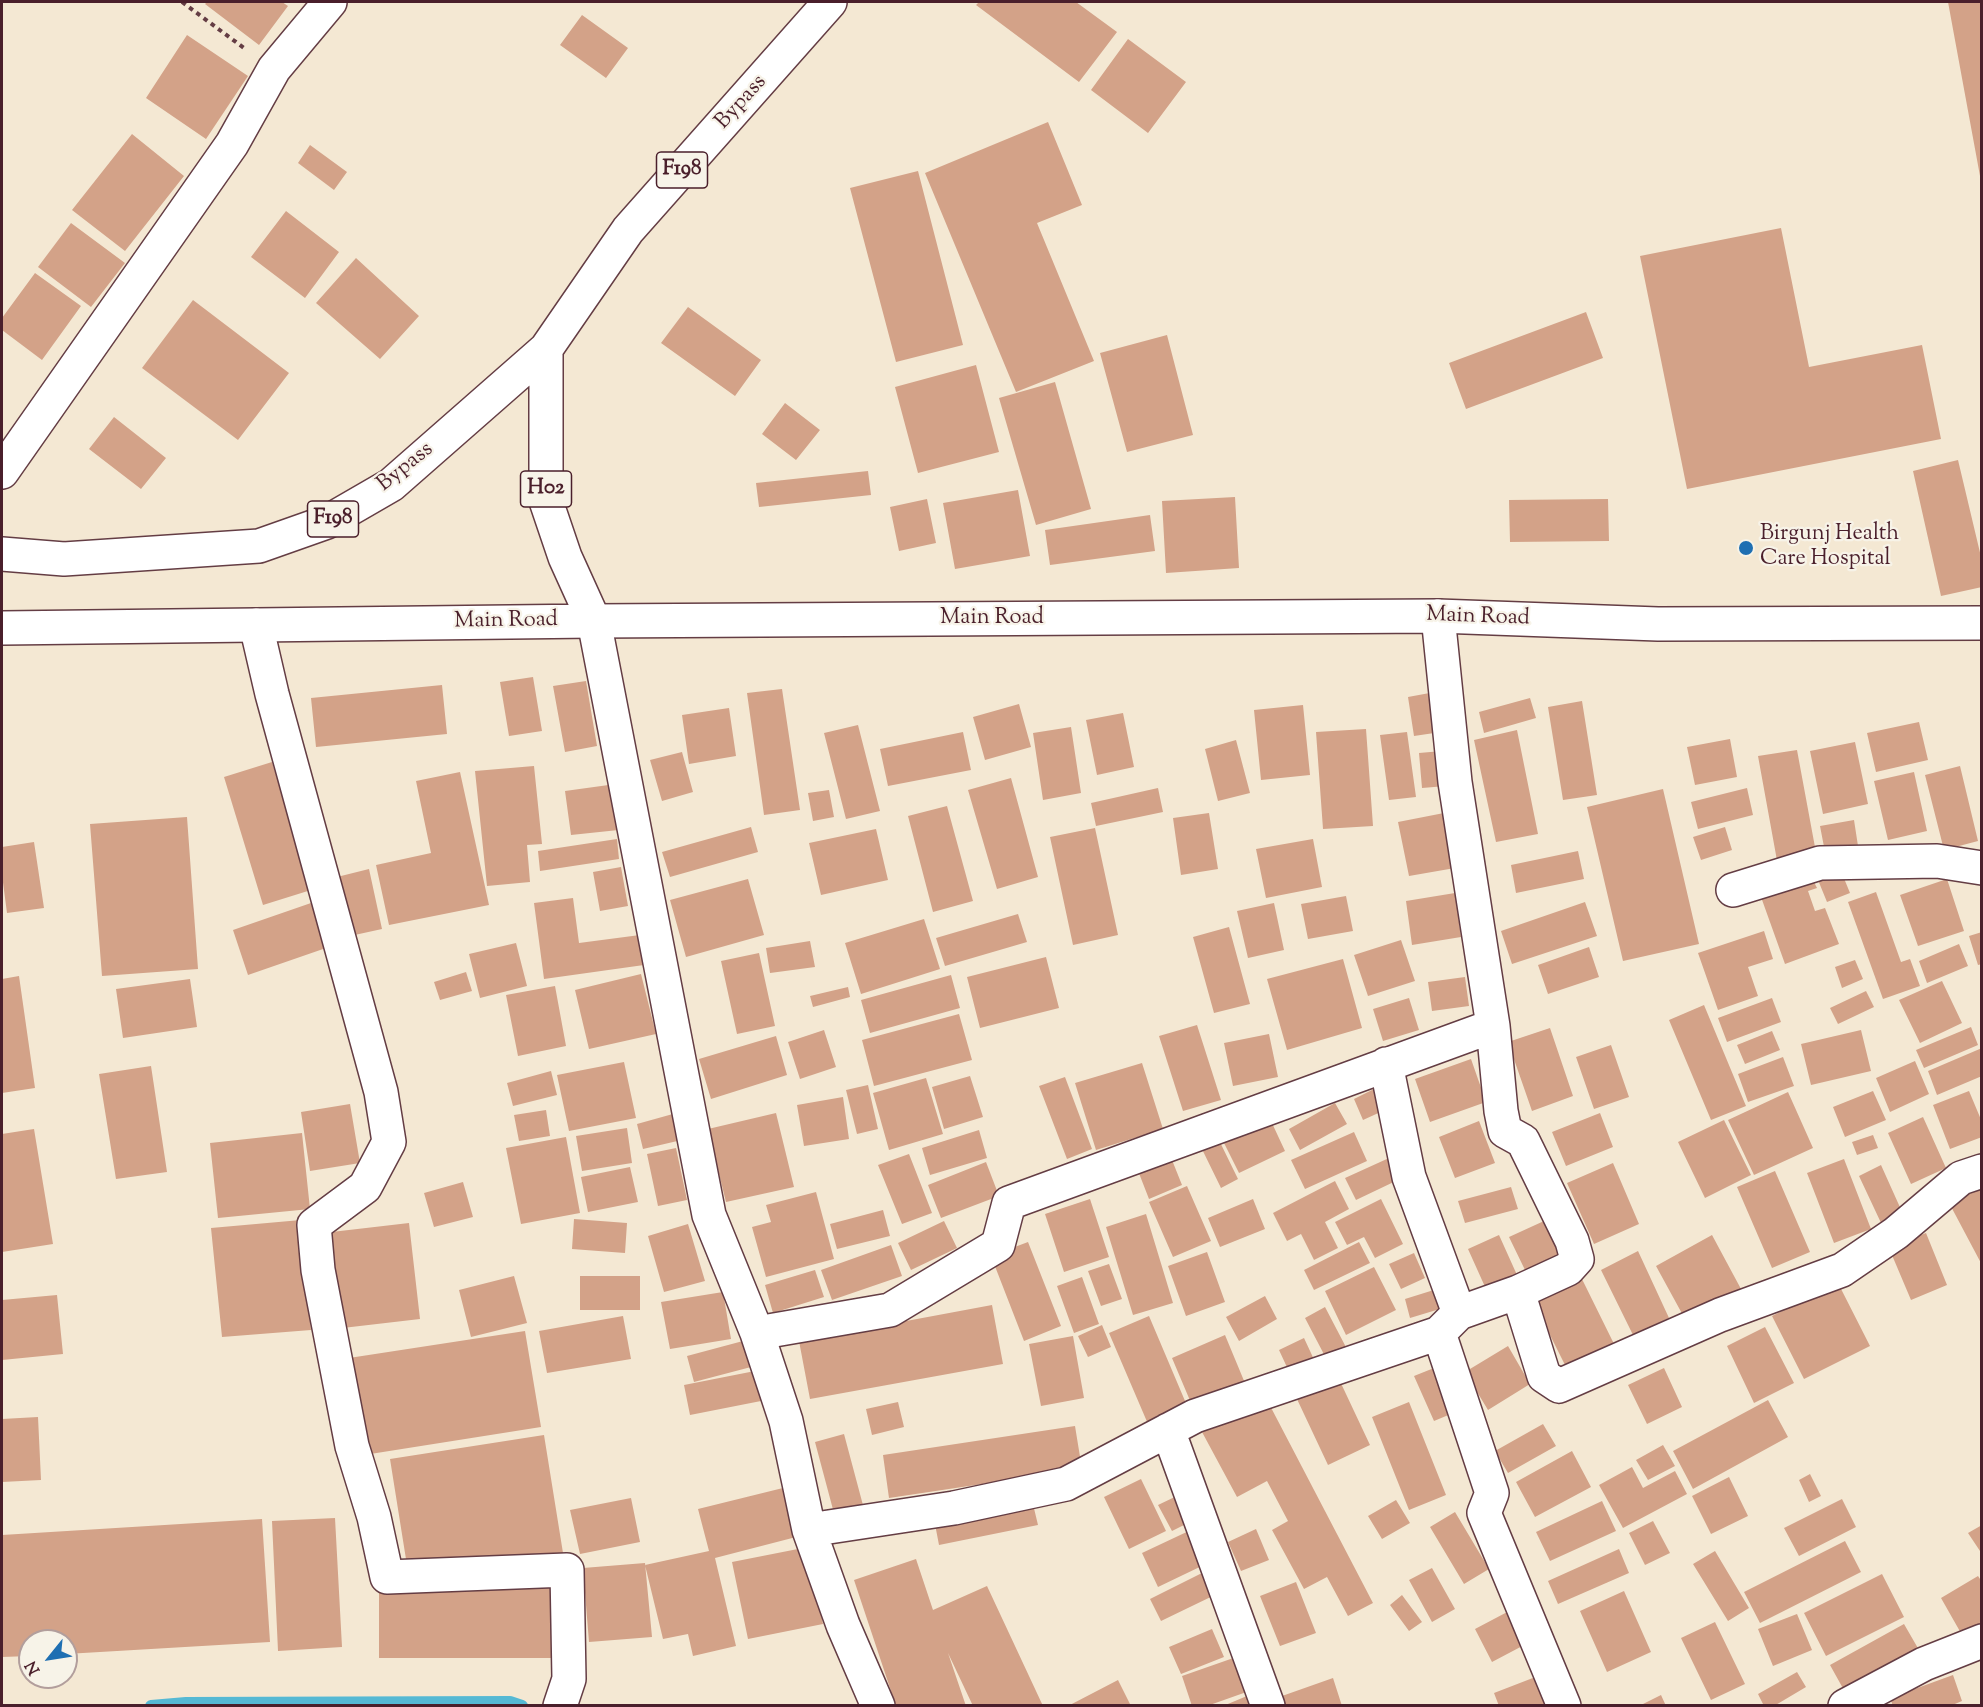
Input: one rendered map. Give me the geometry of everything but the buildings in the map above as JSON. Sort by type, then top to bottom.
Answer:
[{"type":"street","points":[[2,472],[232,144],[274,69],[330,2]]},
{"type":"street","name":"Bypass","points":[[2,554],[64,559],[259,546],[327,522],[391,485],[546,349],[628,230],[830,2]]},
{"type":"street","name":"H02","points":[[546,349],[546,501],[565,557],[594,621]]},
{"type":"street","points":[[809,1530],[954,1508],[1066,1484],[1196,1416],[1449,1323],[1568,1269],[1577,1259],[1572,1241],[1523,1141],[1505,1131],[1493,1026],[1455,782],[1438,616]]},
{"type":"street","name":"Main Road","points":[[2,628],[594,621],[1438,616],[1658,624],[1982,622]]},
{"type":"street","points":[[594,621],[709,1215],[757,1333],[786,1421],[809,1530],[843,1625],[878,1706]]},
{"type":"street","points":[[256,625],[272,694],[381,1092],[389,1142],[365,1187],[314,1225],[318,1270],[352,1446],[374,1517],[387,1577],[567,1570],[565,1692]]},
{"type":"street","points":[[1733,890],[1820,863],[1937,861],[1982,868]]},
{"type":"street","points":[[757,1333],[890,1310],[998,1245],[1009,1203],[1493,1026]]},
{"type":"street","points":[[1386,1064],[1409,1177],[1492,1492],[1484,1513],[1564,1706]]},
{"type":"street","points":[[1518,1292],[1544,1376],[1559,1386],[1720,1315],[1842,1270],[1896,1233],[1961,1178],[1982,1171]]},
{"type":"street","points":[[1168,1430],[1268,1706]]},
{"type":"street","points":[[1849,1704],[1924,1664],[1982,1641]]},
{"type":"path","points":[[183,2],[274,69]]},
{"type":"waterway","points":[[151,1706],[186,1703],[510,1702],[522,1706]]},
{"type":"place","name":"Birgunj Health Care Hospital","points":[[1746,548]]}]
